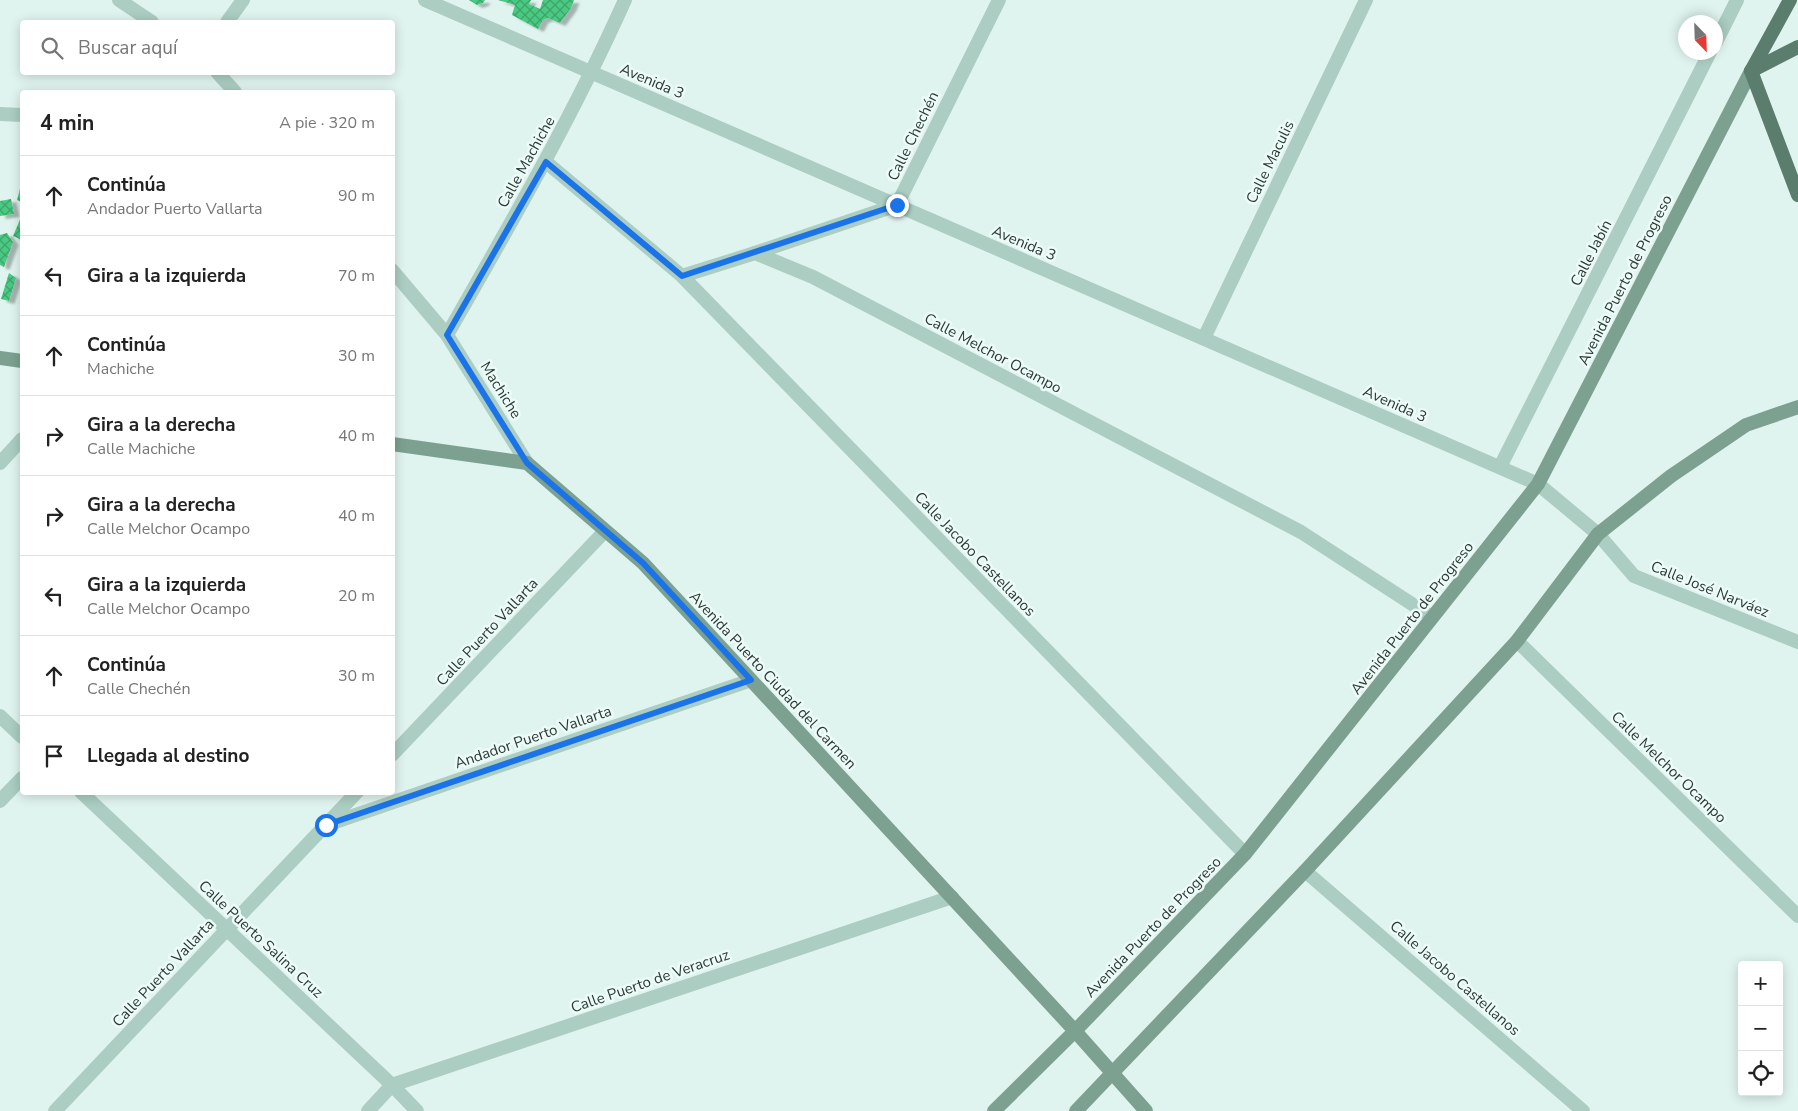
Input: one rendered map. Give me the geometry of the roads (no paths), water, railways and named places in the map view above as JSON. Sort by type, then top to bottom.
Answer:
[{"type":"main road","points":[[1790,0],[1751,71],[1798,196]]},
{"type":"main road","points":[[1751,71],[1798,47]]},
{"type":"main road","name":"Avenida Puerto de Progreso","points":[[994,1111],[1075,1031],[1245,854],[1538,484],[1751,71]]},
{"type":"main road","points":[[0,358],[20,361]]},
{"type":"main road","points":[[1076,1111],[1305,871],[1517,641],[1598,534],[1671,476],[1746,425],[1798,408]]},
{"type":"main road","points":[[395,444],[527,463]]},
{"type":"main road","name":"Avenida Puerto Ciudad del Carmen","points":[[527,463],[643,563],[1075,1031],[1146,1111]]},
{"type":"street","points":[[119,0],[149,20]]},
{"type":"street","points":[[228,20],[243,0]]},
{"type":"street","name":"Avenida 3","points":[[425,0],[1538,484],[1598,534]]},
{"type":"street","name":"Calle Machiche","points":[[447,335],[546,162],[593,73],[625,0]]},
{"type":"street","name":"Calle Chechén","points":[[755,253],[897,205],[999,0]]},
{"type":"street","name":"Calle Maculis","points":[[1204,338],[1366,0]]},
{"type":"street","points":[[1723,28],[1737,0]]},
{"type":"street","name":"Calle Jabín","points":[[1500,467],[1706,60]]},
{"type":"street","points":[[220,75],[233,90]]},
{"type":"street","points":[[0,114],[20,115]]},
{"type":"street","points":[[546,162],[682,276],[755,253]]},
{"type":"street","name":"Calle Melchor Ocampo","points":[[755,253],[813,277],[1300,532],[1432,618]]},
{"type":"street","name":"Machiche","points":[[395,274],[447,335],[527,463]]},
{"type":"street","name":"Calle Jacobo Castellanos","points":[[682,276],[1245,854]]},
{"type":"street","points":[[0,463],[20,441]]},
{"type":"street","name":"Calle Puerto Vallarta","points":[[395,752],[605,531]]},
{"type":"street","name":"Calle José Narváez","points":[[1598,534],[1634,576],[1798,642]]},
{"type":"street","name":"Calle Melchor Ocampo","points":[[1517,641],[1798,916]]},
{"type":"street","name":"Andador Puerto Vallarta","points":[[326,825],[751,680]]},
{"type":"street","points":[[0,716],[20,736]]},
{"type":"street","points":[[0,801],[20,780]]},
{"type":"street","name":"Calle Puerto Salina Cruz","points":[[84,795],[392,1085],[417,1111]]},
{"type":"street","name":"Calle Puerto Vallarta","points":[[55,1111],[354,795]]},
{"type":"street","name":"Calle Jacobo Castellanos","points":[[1305,871],[1583,1111]]},
{"type":"street","name":"Calle Puerto de Veracruz","points":[[368,1111],[392,1085],[952,897]]}]
